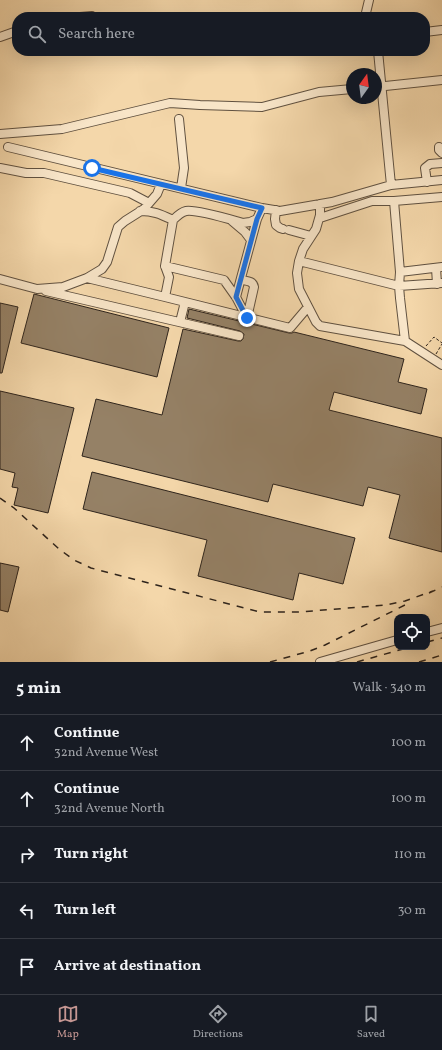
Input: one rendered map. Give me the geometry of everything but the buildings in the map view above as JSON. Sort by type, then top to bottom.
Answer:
[{"type":"street","points":[[366,12],[369,0]]},
{"type":"street","points":[[430,31],[442,30]]},
{"type":"street","points":[[0,37],[12,33]]},
{"type":"street","points":[[378,56],[378,68]]},
{"type":"street","points":[[382,86],[442,80]]},
{"type":"street","points":[[0,134],[62,129],[170,103],[262,107],[319,92],[346,90]]},
{"type":"street","points":[[381,104],[391,185]]},
{"type":"street","points":[[179,119],[184,168],[181,188]]},
{"type":"street","points":[[8,147],[262,208],[280,211],[332,202],[391,185],[442,180]]},
{"type":"street","points":[[427,182],[425,168],[430,164],[442,162]]},
{"type":"street","points":[[0,168],[26,173],[44,172],[130,193],[149,203]]},
{"type":"street","points":[[37,289],[63,287],[87,278],[102,269],[107,262],[118,227],[149,203],[161,184]]},
{"type":"street","points":[[320,218],[372,201],[394,201],[442,197]]},
{"type":"street","points":[[394,201],[405,341]]},
{"type":"street","points":[[320,204],[320,218],[316,229],[303,249],[297,273],[299,289],[316,322],[320,326],[405,341],[442,365]]},
{"type":"street","points":[[236,297],[257,219],[262,208]]},
{"type":"street","points":[[276,210],[276,225],[280,228],[311,236]]},
{"type":"street","points":[[140,211],[150,211],[173,220]]},
{"type":"street","points":[[166,297],[170,277],[165,266],[173,220],[178,215],[186,211],[198,212],[243,223],[257,219]]},
{"type":"street","points":[[230,220],[245,232],[251,240]]},
{"type":"street","points":[[299,261],[400,286],[440,284],[439,267],[400,272]]},
{"type":"street","points":[[165,266],[224,280],[236,297],[247,318]]},
{"type":"street","points":[[87,278],[291,328],[308,307]]},
{"type":"street","points":[[241,278],[242,280],[252,283],[254,287],[247,318]]},
{"type":"street","points":[[0,280],[240,336]]},
{"type":"street","points":[[180,322],[185,302]]},
{"type":"street","points":[[430,631],[442,628]]},
{"type":"street","points":[[320,662],[394,641]]},
{"type":"path","points":[[425,348],[434,337],[442,343],[435,355]]},
{"type":"railway","points":[[0,498],[14,508],[59,549],[74,560],[91,568],[260,612],[299,612],[386,605],[405,601],[433,591]]},
{"type":"railway","points":[[429,593],[442,587]]},
{"type":"railway","points":[[270,662],[310,651],[325,645],[407,604]]},
{"type":"railway","points":[[430,641],[442,638]]},
{"type":"railway","points":[[357,662],[399,650]]},
{"type":"railway","points":[[419,662],[442,655]]},
{"type":"route","points":[[92,168],[262,208],[257,219],[236,297],[247,318]]}]
